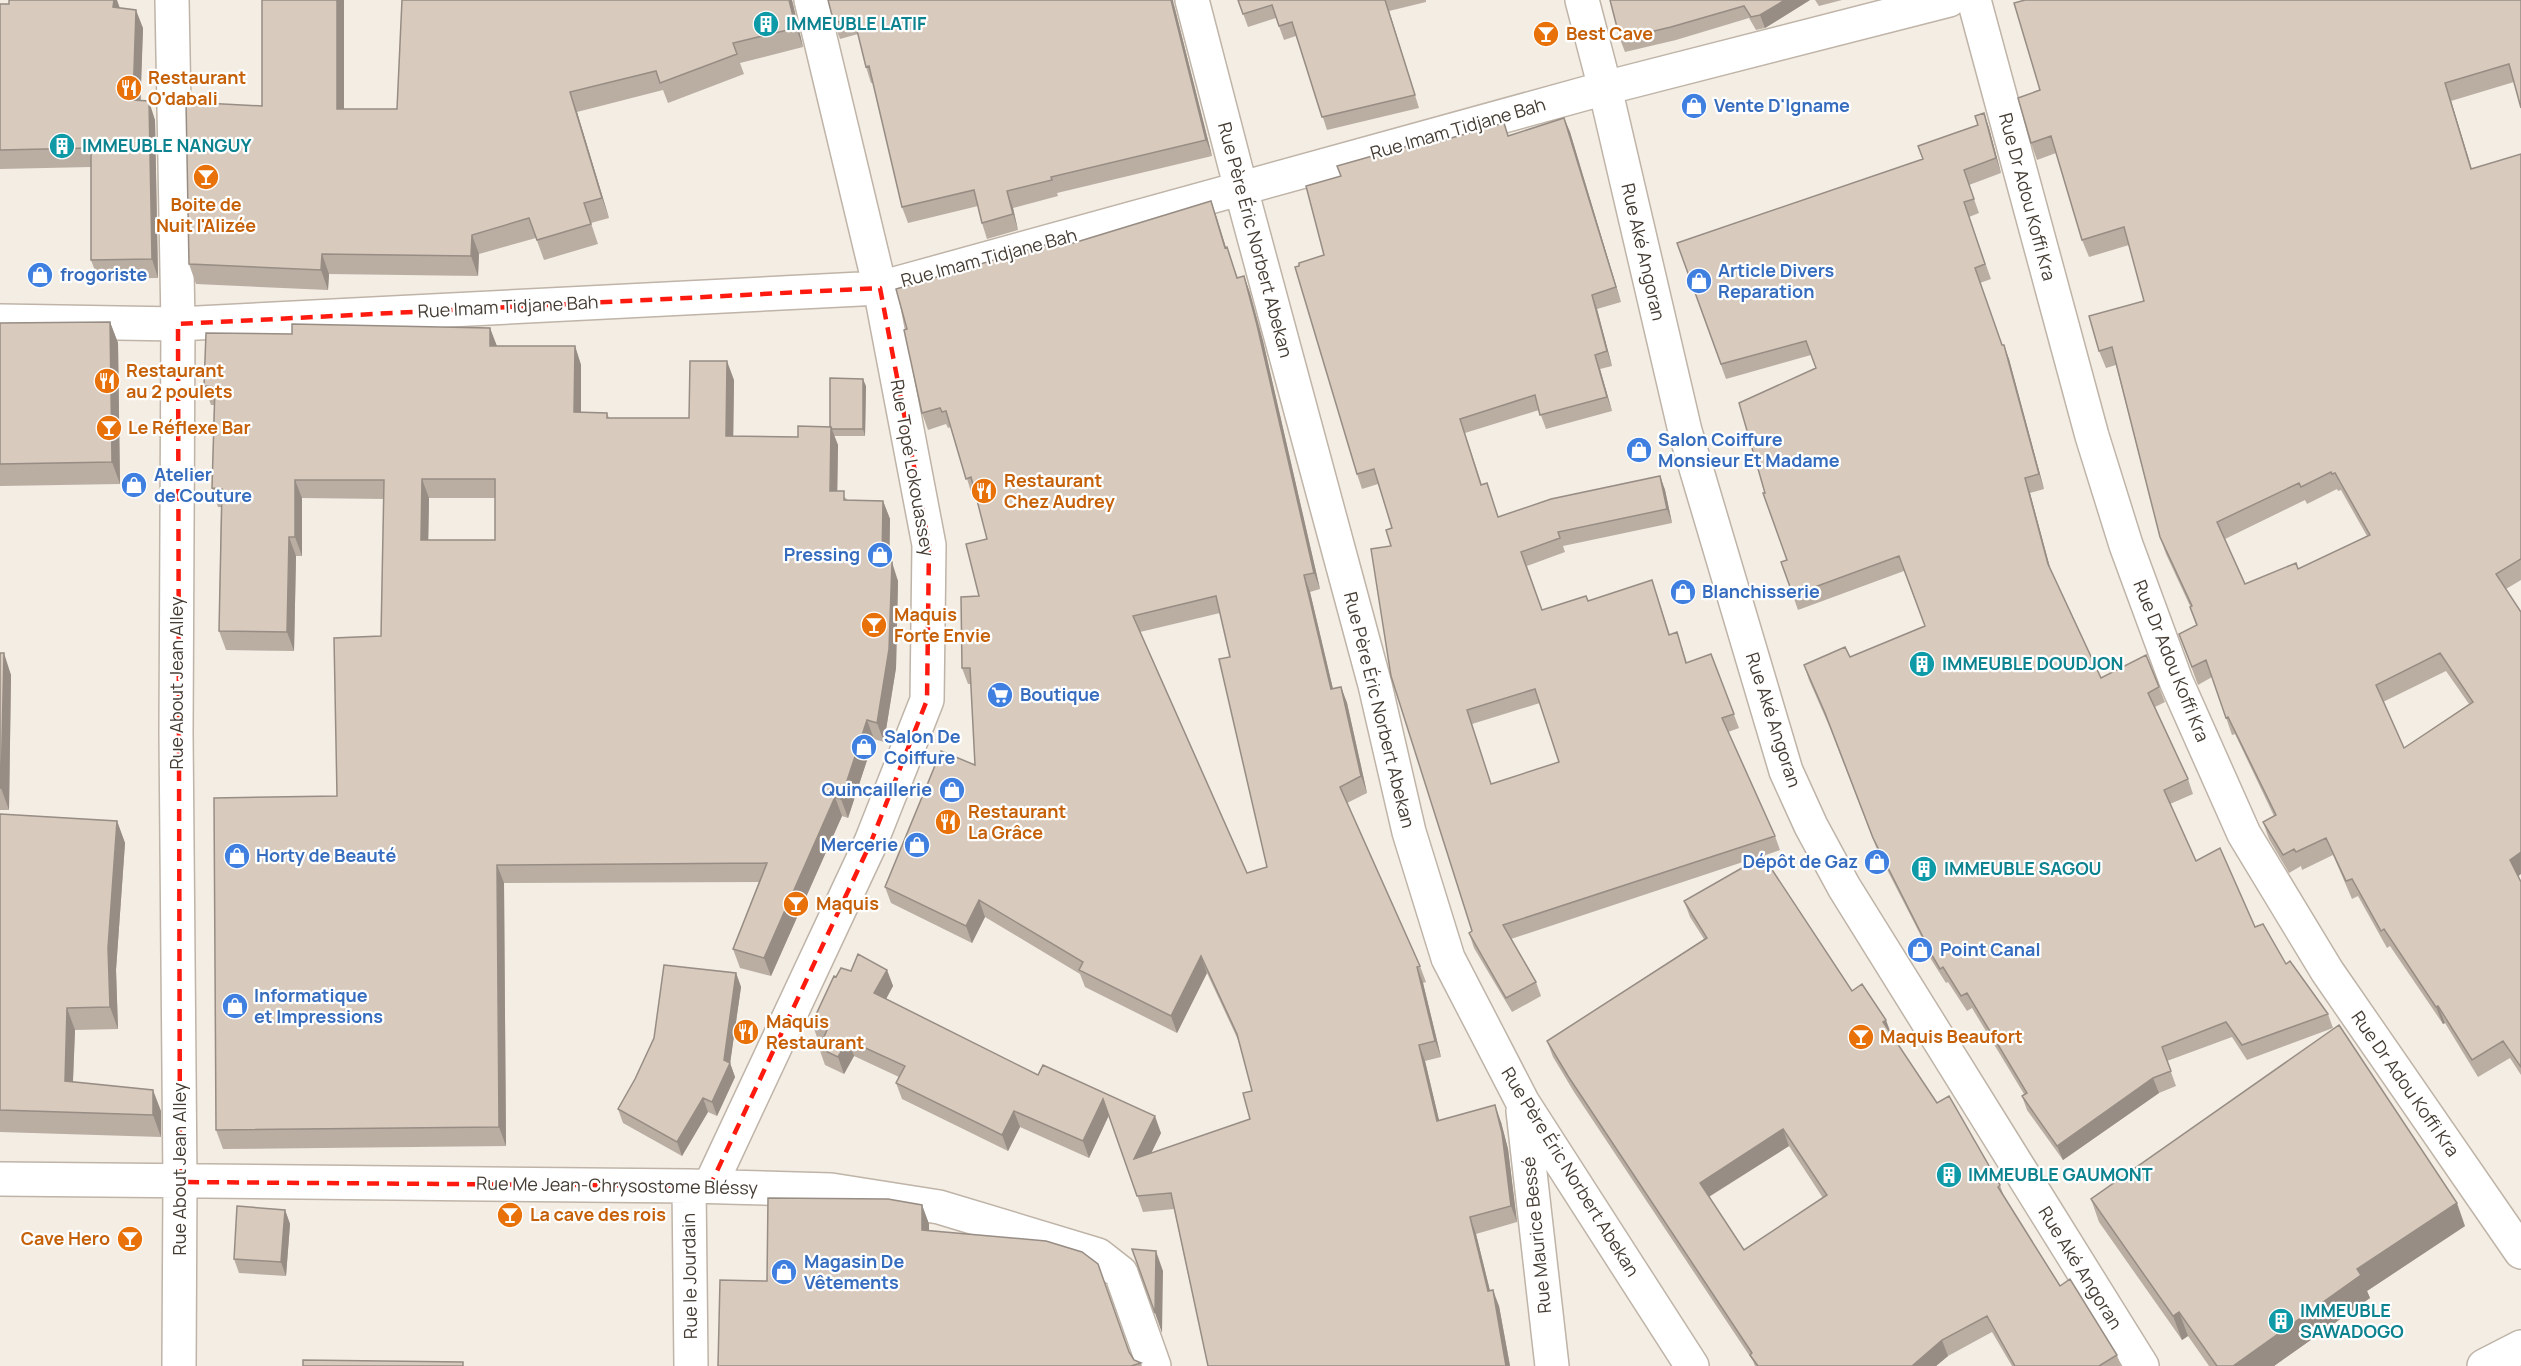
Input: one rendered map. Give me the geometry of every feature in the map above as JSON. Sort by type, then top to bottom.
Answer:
[{"type":"street","name":"Rue About Jean Alley","points":[[172,0],[178,324],[176,734],[180,1182],[179,1366]]},
{"type":"street","name":"Rue Topé Lokouassey","points":[[699,1186],[871,842],[927,700],[929,545],[880,288],[811,0]]},
{"type":"street","name":"Rue Père Éric Norbert Abekan","points":[[1192,0],[1375,685],[1412,843],[1448,958],[1522,1103],[1692,1366]]},
{"type":"street","name":"Rue Aké Angoran","points":[[1582,0],[1605,88],[1685,430],[1786,771],[1811,826],[1844,887],[2142,1366]]},
{"type":"street","name":"Rue Imam Tidjane Bah","points":[[0,321],[178,324],[880,288],[1605,88],[1949,0]]},
{"type":"street","name":"Rue Dr Adou Koffi Kra","points":[[1974,0],[2092,436],[2126,545],[2176,681],[2250,844],[2327,971],[2521,1252]]},
{"type":"street","name":"Rue Maurice Bessé","points":[[1522,1103],[1552,1366]]},
{"type":"street","name":"Rue Me Jean-Chrysostome Bléssy","points":[[0,1179],[699,1186],[831,1190],[939,1207],[1098,1255],[1121,1273],[1154,1366]]},
{"type":"street","name":"Rue le Jourdain","points":[[691,1366],[699,1186]]},
{"type":"street","points":[[2484,1366],[2521,1347]]},
{"type":"highlighted area","points":[[880,288],[929,545],[927,700],[871,842],[710,1186],[180,1182],[178,324]]},
{"type":"building","points":[[9,0],[114,0],[113,7],[136,10],[133,100],[149,101],[152,259],[91,260],[91,148],[0,150],[0,4],[9,4]]},
{"type":"building","points":[[262,0],[337,0],[337,109],[397,109],[402,0],[789,0],[796,28],[733,43],[737,54],[660,83],[656,71],[570,92],[602,198],[584,203],[591,224],[537,240],[529,218],[472,235],[471,256],[322,254],[321,270],[189,264],[186,102],[262,106]]},
{"type":"building","points":[[828,0],[1171,0],[1206,140],[1051,177],[1052,180],[1007,191],[1013,214],[982,223],[974,190],[902,207],[869,66],[866,67],[854,18],[834,23]]},
{"type":"building","points":[[1238,0],[1385,0],[1415,95],[1322,117],[1292,22],[1279,26],[1272,5],[1243,14]]},
{"type":"building","points":[[1610,0],[1785,0],[1760,15],[1751,17],[1744,6],[1620,39]]},
{"type":"building","points":[[2025,0],[2521,0],[2521,108],[2509,64],[2445,83],[2471,169],[2521,154],[2521,559],[2496,574],[2521,612],[2521,852],[2510,860],[2521,882],[2521,1067],[2503,1041],[2472,1060],[2438,1006],[2436,1007],[2384,929],[2381,931],[2352,879],[2346,881],[2326,838],[2296,852],[2294,849],[2283,855],[2263,822],[2276,815],[2228,717],[2226,718],[2206,660],[2192,667],[2179,634],[2197,625],[2190,607],[2192,606],[2160,537],[2112,347],[2099,351],[2089,316],[2144,301],[2124,227],[2082,240],[2051,136],[2031,143],[2018,98],[2040,90],[2014,3]],"holes":[[[2331,472],[2335,473],[2370,535],[2298,569],[2296,563],[2245,584],[2217,522],[2299,483],[2301,487]],[[2440,653],[2473,702],[2404,748],[2376,685]]]},
{"type":"building","points":[[1984,113],[1996,158],[1964,170],[1974,199],[1964,202],[1985,264],[1975,268],[2002,345],[2004,345],[2039,474],[2025,478],[2048,564],[2101,678],[2146,655],[2159,687],[2148,693],[2188,779],[2164,790],[2196,861],[2220,848],[2255,927],[2263,924],[2286,964],[2290,961],[2328,1014],[2242,1045],[2226,1022],[2162,1047],[2171,1071],[2153,1078],[2057,1146],[2022,1096],[2027,1093],[1967,993],[1961,996],[1943,967],[1940,969],[1922,938],[1873,838],[1804,665],[1845,647],[1850,657],[1925,626],[1899,556],[1793,595],[1781,562],[1787,560],[1763,493],[1765,493],[1739,403],[1816,368],[1806,341],[1721,364],[1677,243],[1923,159],[1918,146],[1978,125],[1975,116]]},
{"type":"building","points":[[1564,118],[1616,287],[1592,295],[1607,351],[1595,355],[1607,397],[1540,415],[1535,395],[1460,419],[1481,485],[1487,483],[1498,517],[1551,499],[1660,476],[1667,509],[1558,532],[1560,538],[1521,552],[1542,610],[1586,596],[1588,601],[1652,580],[1669,635],[1677,632],[1686,663],[1711,654],[1734,714],[1722,718],[1775,836],[1503,925],[1536,982],[1506,998],[1469,933],[1472,931],[1391,676],[1371,549],[1391,546],[1386,530],[1392,528],[1374,469],[1357,474],[1295,267],[1299,266],[1299,263],[1324,255],[1306,186],[1341,176],[1337,166],[1429,140],[1430,144],[1504,123],[1508,136]],"holes":[[[1535,689],[1559,762],[1491,784],[1467,710]]]},
{"type":"building","points":[[1211,201],[1237,278],[1244,276],[1314,573],[1304,575],[1331,689],[1341,687],[1361,776],[1340,787],[1420,966],[1417,967],[1435,1041],[1419,1045],[1437,1121],[1495,1105],[1502,1133],[1511,1206],[1470,1217],[1488,1291],[1493,1290],[1506,1366],[1208,1366],[1171,1193],[1137,1196],[1103,1099],[1083,1141],[1014,1111],[1002,1135],[896,1083],[905,1066],[848,1040],[838,1057],[819,1048],[827,1030],[812,1023],[834,976],[836,977],[841,968],[851,971],[858,954],[887,970],[874,993],[1038,1075],[1043,1065],[1155,1116],[1134,1159],[1250,1119],[1243,1093],[1252,1091],[1237,1034],[1201,956],[1171,1016],[1079,970],[1083,962],[979,900],[966,926],[885,887],[941,751],[975,765],[970,668],[962,668],[961,597],[979,596],[966,544],[987,539],[971,477],[966,479],[946,411],[942,412],[940,408],[922,413],[904,330],[907,329],[896,289],[1068,238],[1070,244]],"holes":[[[1216,596],[1230,657],[1219,659],[1267,867],[1247,873],[1133,616]]]},
{"type":"building","points":[[110,322],[112,462],[0,464],[0,323]]},
{"type":"building","points":[[292,324],[490,328],[490,346],[575,346],[574,412],[607,413],[607,418],[689,418],[690,361],[727,361],[726,436],[798,437],[798,426],[831,427],[830,491],[844,491],[844,500],[883,501],[882,562],[892,562],[889,649],[877,723],[867,720],[841,799],[835,797],[764,958],[733,949],[767,863],[497,865],[499,1127],[216,1130],[214,798],[337,796],[334,638],[381,636],[384,480],[295,480],[295,537],[289,537],[287,632],[219,631],[222,489],[212,488],[215,387],[204,386],[206,333],[292,334]],"holes":[[[422,479],[495,479],[495,540],[421,540]]]},
{"type":"building","points":[[830,378],[863,379],[863,429],[832,429],[830,427]]},
{"type":"building","points":[[0,653],[4,653],[1,788],[0,788]]},
{"type":"building","points":[[0,814],[117,821],[108,948],[110,1007],[67,1008],[65,1081],[153,1090],[153,1115],[0,1110]]},
{"type":"building","points":[[1763,856],[1852,991],[1862,984],[1886,1020],[1883,1022],[1937,1103],[1949,1096],[2000,1185],[1998,1187],[2060,1286],[2070,1279],[2117,1355],[2099,1366],[2015,1366],[1987,1316],[1942,1340],[1912,1366],[1758,1366],[1750,1355],[1752,1353],[1547,1041],[1707,938],[1684,901]],"holes":[[[1783,1129],[1827,1195],[1744,1250],[1700,1183]]]},
{"type":"building","points":[[664,965],[736,973],[724,1060],[730,1063],[712,1102],[703,1098],[677,1142],[618,1109],[654,1038]]},
{"type":"building","points":[[2339,1025],[2457,1203],[2357,1269],[2361,1275],[2233,1366],[2217,1366],[2179,1312],[2173,1316],[2091,1199]]},
{"type":"building","points":[[768,1198],[888,1199],[922,1205],[922,1230],[1046,1241],[1082,1252],[1098,1264],[1129,1352],[1134,1360],[1141,1363],[1131,1366],[718,1366],[720,1280],[767,1281]]},
{"type":"building","points":[[237,1206],[285,1210],[281,1262],[234,1259]]},
{"type":"building","points":[[1132,1249],[1156,1251],[1155,1313]]},
{"type":"building","points":[[303,1360],[463,1362],[463,1366],[303,1366]]},
{"type":"place","name":"IMMEUBLE LATIF","points":[[766,24]]},
{"type":"place","name":"Best Cave","points":[[1546,34]]},
{"type":"place","name":"Restaurant O'dabali","points":[[129,88]]},
{"type":"place","name":"Vente D'Igname","points":[[1694,106]]},
{"type":"place","name":"IMMEUBLE NANGUY","points":[[62,146]]},
{"type":"place","name":"Boite de Nuit l'Alizée","points":[[206,177]]},
{"type":"place","name":"frogoriste","points":[[40,275]]},
{"type":"place","name":"Article Divers Reparation","points":[[1699,281]]},
{"type":"place","name":"Restaurant au 2 poulets","points":[[107,381]]},
{"type":"place","name":"Le Réflexe Bar","points":[[109,428]]},
{"type":"place","name":"Salon Coiffure Monsieur Et Madame","points":[[1639,450]]},
{"type":"place","name":"Atelier de Couture","points":[[134,485]]},
{"type":"place","name":"Restaurant Chez Audrey","points":[[984,491]]},
{"type":"place","name":"Pressing","points":[[880,555]]},
{"type":"place","name":"Blanchisserie","points":[[1683,592]]},
{"type":"place","name":"Maquis Forte Envie","points":[[874,625]]},
{"type":"place","name":"IMMEUBLE DOUDJON","points":[[1922,664]]},
{"type":"place","name":"Boutique","points":[[1000,695]]},
{"type":"place","name":"Salon De Coiffure","points":[[864,747]]},
{"type":"place","name":"Quincaillerie","points":[[952,790]]},
{"type":"place","name":"Restaurant La Grâce","points":[[948,822]]},
{"type":"place","name":"Mercerie","points":[[917,845]]},
{"type":"place","name":"Horty de Beauté","points":[[237,856]]},
{"type":"place","name":"Dépôt de Gaz","points":[[1877,862]]},
{"type":"place","name":"IMMEUBLE SAGOU","points":[[1924,869]]},
{"type":"place","name":"Maquis","points":[[796,904]]},
{"type":"place","name":"Point Canal","points":[[1920,950]]},
{"type":"place","name":"Informatique et Impressions","points":[[235,1006]]},
{"type":"place","name":"Maquis Restaurant","points":[[746,1032]]},
{"type":"place","name":"Maquis Beaufort","points":[[1861,1037]]},
{"type":"place","name":"IMMEUBLE GAUMONT","points":[[1949,1175]]},
{"type":"place","name":"La cave des rois","points":[[510,1215]]},
{"type":"place","name":"Cave Hero","points":[[130,1239]]},
{"type":"place","name":"Magasin De Vêtements","points":[[784,1272]]},
{"type":"place","name":"IMMEUBLE SAWADOGO","points":[[2281,1321]]}]
